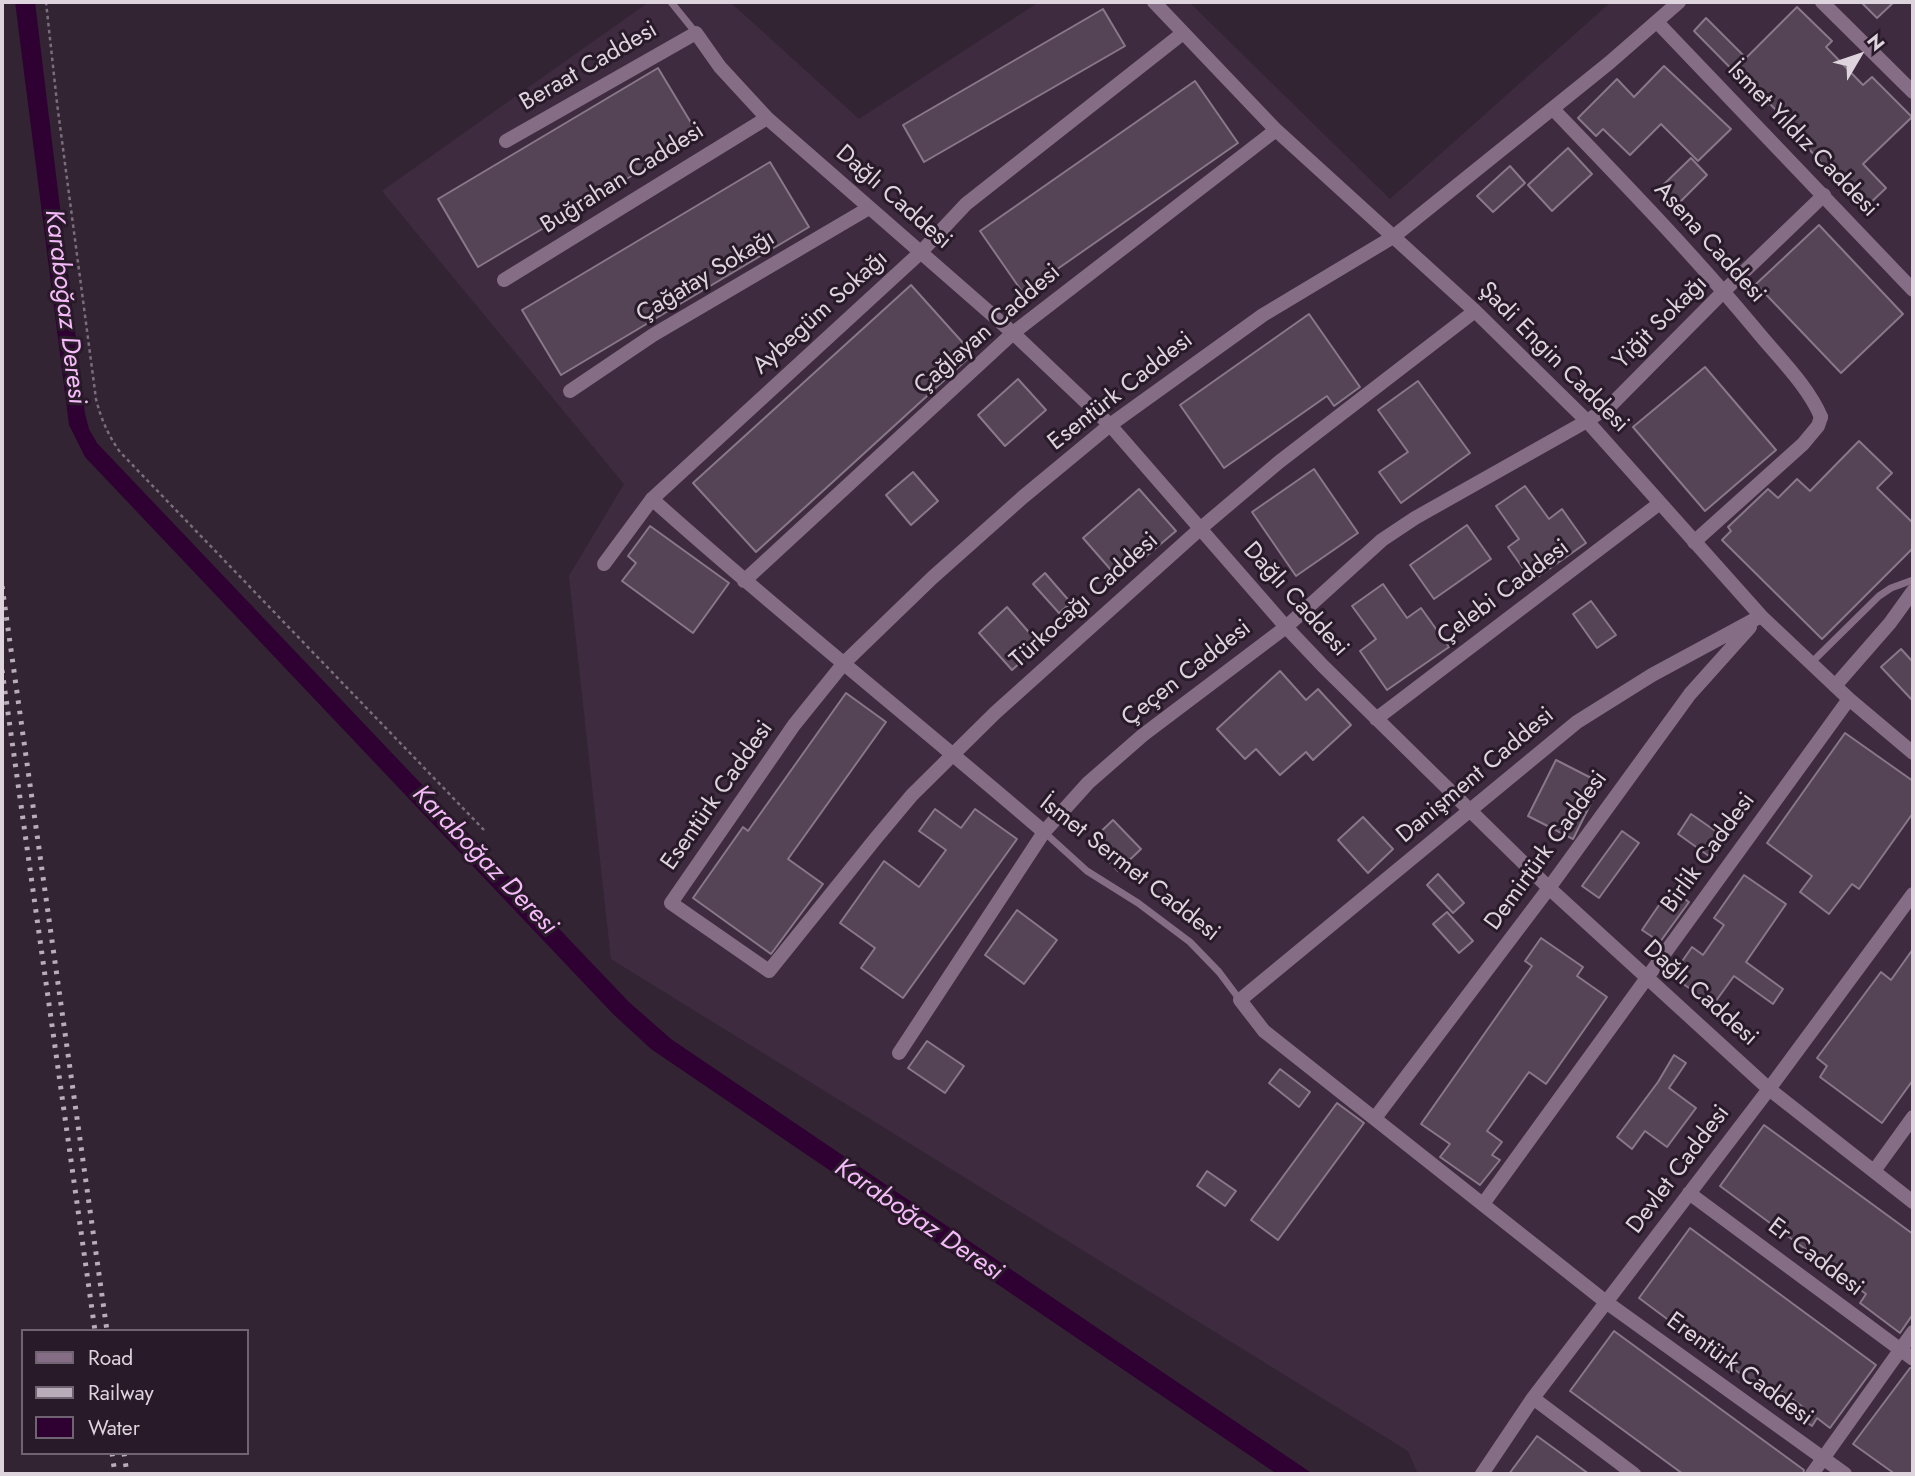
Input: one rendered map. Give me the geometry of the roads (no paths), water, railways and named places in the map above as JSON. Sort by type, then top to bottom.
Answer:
[{"type":"street","name":"Şadi Engin Caddesi","points":[[1154,2],[1276,130],[1475,311],[1587,421],[1761,616],[1849,699],[1913,753]]},
{"type":"street","name":"Esentürk Caddesi","points":[[769,971],[671,904],[794,725],[844,663],[932,578],[1023,497],[1110,425],[1262,315],[1393,237],[1553,109],[1679,2]]},
{"type":"street","points":[[1822,2],[1913,92]]},
{"type":"street","name":"İsmet Yıldız Caddesi","points":[[1657,22],[1913,288]]},
{"type":"street","name":"Dağlı Caddesi","points":[[696,33],[720,66],[766,118],[1013,333],[1110,425],[1286,627],[1549,888],[1769,1088],[1913,1202]]},
{"type":"street","name":"Beraat Caddesi","points":[[506,141],[696,33]]},
{"type":"street","name":"Aybegüm Sokağı","points":[[604,564],[652,499],[921,252],[966,204],[1182,33]]},
{"type":"street","name":"Asena Caddesi","points":[[1553,109],[1724,291],[1805,391],[1821,417],[1818,426],[1803,444],[1694,542]]},
{"type":"street","name":"Buğrahan Caddesi","points":[[504,280],[766,118]]},
{"type":"street","name":"Çağlayan Caddesi","points":[[744,581],[1013,333],[1276,130]]},
{"type":"street","name":"Yiğit Sokağı","points":[[1587,421],[1611,405],[1824,195]]},
{"type":"street","name":"Çağatay Sokağı","points":[[570,391],[653,335],[869,208]]},
{"type":"street","name":"Türkocağı Caddesi","points":[[769,971],[876,838],[953,754],[995,713],[1201,528],[1279,462],[1475,311]]},
{"type":"street","name":"Çeçen Caddesi","points":[[899,1053],[1044,832],[1088,783],[1143,735],[1286,627],[1382,540],[1415,518],[1587,421]]},
{"type":"street","name":"İsmet Sermet Caddesi","points":[[652,499],[744,581],[1044,832]]},
{"type":"street","name":"Çelebi Caddesi","points":[[1376,719],[1660,503]]},
{"type":"street","points":[[1835,686],[1890,623],[1913,591]]},
{"type":"street","name":"Danişment Caddesi","points":[[1240,1000],[1577,722],[1652,675],[1761,616]]},
{"type":"street","name":"Demirtürk Caddesi","points":[[1375,1118],[1549,888],[1690,694],[1726,651],[1761,616]]},
{"type":"street","name":"Birlik Caddesi","points":[[1483,1203],[1849,699]]},
{"type":"street","name":"Devlet Caddesi","points":[[1482,1474],[1534,1398],[1913,894]]},
{"type":"street","name":"İsmet Sermet Caddesi","points":[[1240,1000],[1264,1031],[1606,1302]]},
{"type":"street","points":[[1874,1171],[1913,1116]]},
{"type":"street","name":"Er Caddesi","points":[[1689,1194],[1913,1359]]},
{"type":"street","name":"Erentürk Caddesi","points":[[1606,1302],[1845,1474]]},
{"type":"street","points":[[1812,1474],[1913,1332]]},
{"type":"street","points":[[1534,1398],[1634,1474]]},
{"type":"lane","name":"Dağlı Caddesi","points":[[671,2],[696,33]]},
{"type":"lane","points":[[1811,663],[1879,596],[1891,588],[1913,580]]},
{"type":"lane","name":"İsmet Sermet Caddesi","points":[[1044,832],[1087,871],[1138,903],[1190,942],[1219,972],[1240,1000]]},
{"type":"water","name":"Karaboğaz Deresi","points":[[15,2],[35,2],[85,413],[89,429],[97,443],[629,1002],[671,1039],[1313,1474],[1277,1474],[651,1049],[613,1014],[85,457],[69,425]]},
{"type":"railway","points":[[2,586],[107,1329]]},
{"type":"railway","points":[[2,670],[95,1329]]},
{"type":"railway","points":[[112,1455],[115,1474]]},
{"type":"railway","points":[[124,1455],[127,1474]]}]
